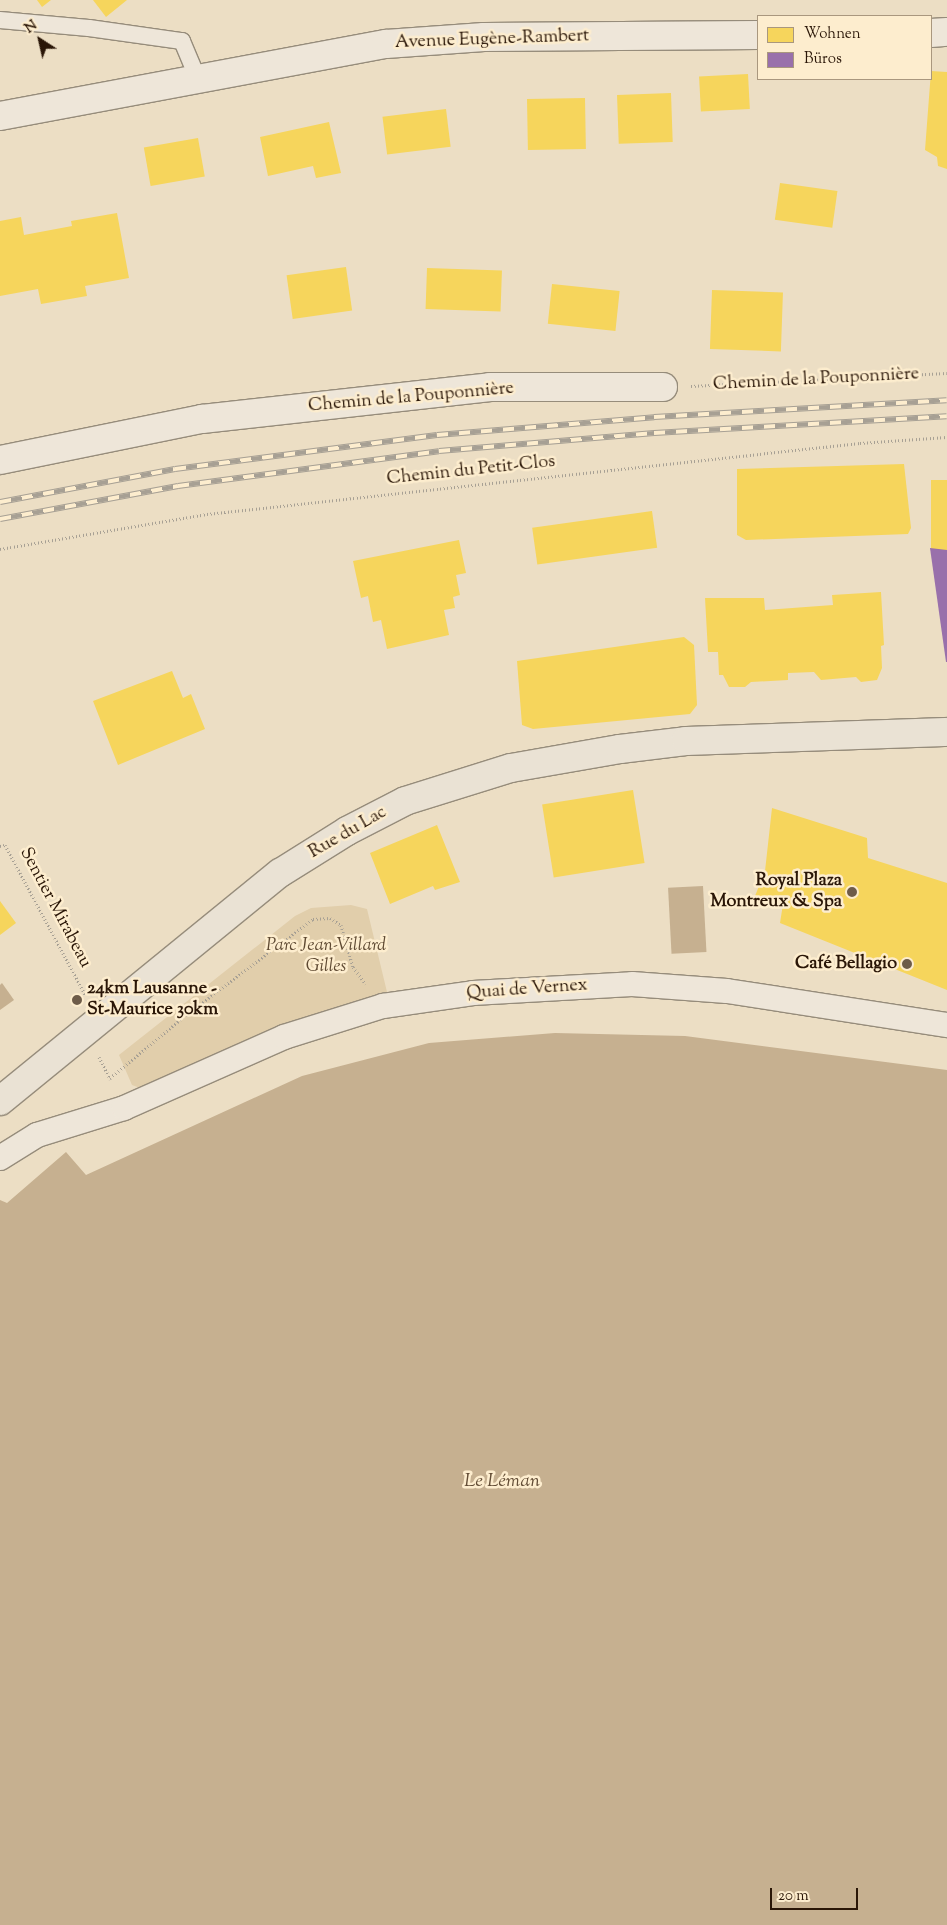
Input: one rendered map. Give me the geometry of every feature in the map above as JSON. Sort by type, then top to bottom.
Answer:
[{"type":"main road","name":"Rue du Lac","points":[[0,1101],[280,872],[405,801],[511,768],[602,751],[686,741],[947,732]]},
{"type":"street","name":"Avenue Eugène-Rambert","points":[[0,116],[386,44],[484,37],[757,35]]},
{"type":"street","name":"Chemin de la Pouponnière","points":[[0,460],[202,418],[490,387],[663,387]]},
{"type":"street","name":"Quai de Vernex","points":[[0,1158],[55,1127],[124,1108],[284,1037],[383,1006],[473,993],[632,984],[727,991],[947,1025]]},
{"type":"lane","points":[[0,20],[88,28],[182,41],[198,79]]},
{"type":"path","name":"Chemin de la Pouponnière","points":[[663,387],[891,379],[947,373]]},
{"type":"path","name":"Chemin du Petit-Clos","points":[[0,549],[207,514],[850,444],[947,437]]},
{"type":"path","name":"Sentier Mirabeau","points":[[0,846],[5,845],[83,990]]},
{"type":"path","points":[[110,1078],[186,1015],[313,919],[330,918],[341,925],[353,967],[383,1006]]},
{"type":"green space","name":"Parc Jean-Villard Gilles","points":[[351,905],[367,909],[387,992],[278,1028],[140,1088],[132,1085],[119,1055],[295,916],[311,908]]},
{"type":"water","points":[[703,886],[706,952],[672,954],[668,888]]},
{"type":"water","points":[[2,983],[14,1000],[0,1010],[0,985]]},
{"type":"water","name":"Le Léman","points":[[555,1033],[685,1036],[947,1070],[947,1925],[0,1925],[0,1200],[7,1203],[66,1152],[86,1175],[302,1076],[429,1043]]},
{"type":"building: Wohnen","points":[[37,0],[51,0],[42,7]]},
{"type":"building: Wohnen","points":[[93,0],[127,0],[106,17]]},
{"type":"building: Wohnen","points":[[932,71],[947,72],[947,169],[938,166],[937,157],[925,150]]},
{"type":"building: Wohnen","points":[[748,74],[750,109],[701,112],[699,77]]},
{"type":"building: Wohnen","points":[[671,93],[673,142],[619,144],[617,95]]},
{"type":"building: Wohnen","points":[[585,98],[586,149],[528,150],[527,99]]},
{"type":"building: Wohnen","points":[[446,109],[451,147],[387,155],[382,117]]},
{"type":"building: Wohnen","points":[[329,122],[341,173],[316,178],[313,166],[268,176],[260,137]]},
{"type":"building: Wohnen","points":[[198,138],[205,176],[151,186],[144,148]]},
{"type":"building: Wohnen","points":[[780,183],[837,191],[832,228],[775,220]]},
{"type":"building: Wohnen","points":[[117,213],[129,278],[85,286],[87,296],[41,304],[38,289],[0,296],[0,221],[21,217],[24,235],[72,226],[71,221]]},
{"type":"building: Wohnen","points":[[346,267],[352,311],[293,319],[287,275]]},
{"type":"building: Wohnen","points":[[427,268],[502,271],[501,312],[426,309]]},
{"type":"building: Wohnen","points":[[552,284],[620,291],[615,331],[548,324]]},
{"type":"building: Wohnen","points":[[712,290],[783,292],[781,351],[710,349]]},
{"type":"building: Wohnen","points":[[904,464],[911,528],[908,534],[746,540],[737,535],[737,469]]},
{"type":"building: Wohnen","points":[[931,480],[947,480],[947,550],[931,550]]},
{"type":"building: Wohnen","points":[[652,511],[657,548],[537,564],[532,528]]},
{"type":"building: Wohnen","points":[[459,540],[466,573],[456,575],[460,595],[453,597],[455,608],[444,610],[449,635],[387,649],[381,620],[373,622],[368,596],[361,598],[353,561]]},
{"type":"building: Wohnen","points":[[881,592],[884,645],[881,646],[882,668],[877,680],[861,682],[856,677],[821,680],[814,672],[788,673],[788,680],[751,682],[745,687],[729,687],[723,675],[719,675],[718,652],[708,652],[705,598],[764,598],[765,610],[833,605],[832,595]]},
{"type":"building: Wohnen","points":[[684,637],[694,645],[697,705],[690,714],[533,729],[522,725],[517,661]]},
{"type":"building: Wohnen","points":[[172,671],[183,698],[191,694],[205,729],[118,765],[93,701]]},
{"type":"building: Wohnen","points":[[633,790],[645,863],[554,877],[542,804]]},
{"type":"building: Wohnen","name":"Royal Plaza Montreux & Spa","points":[[772,808],[867,838],[868,858],[947,883],[947,990],[780,923],[783,904],[753,901],[765,871]]},
{"type":"building: Wohnen","points":[[437,825],[460,882],[435,890],[433,886],[390,904],[370,853]]},
{"type":"building: Wohnen","points":[[0,901],[16,923],[0,935]]},
{"type":"building: Büros","points":[[930,548],[947,550],[947,662],[946,662]]},
{"type":"railway","points":[[0,502],[175,469],[437,435],[654,417],[947,400]]},
{"type":"railway","points":[[0,519],[178,486],[439,451],[654,433],[947,416]]},
{"type":"place","name":"Royal Plaza Montreux & Spa","points":[[852,892]]},
{"type":"place","name":"Café Bellagio","points":[[907,964]]},
{"type":"place","name":"24km Lausanne - St-Maurice 30km","points":[[77,1000]]}]
